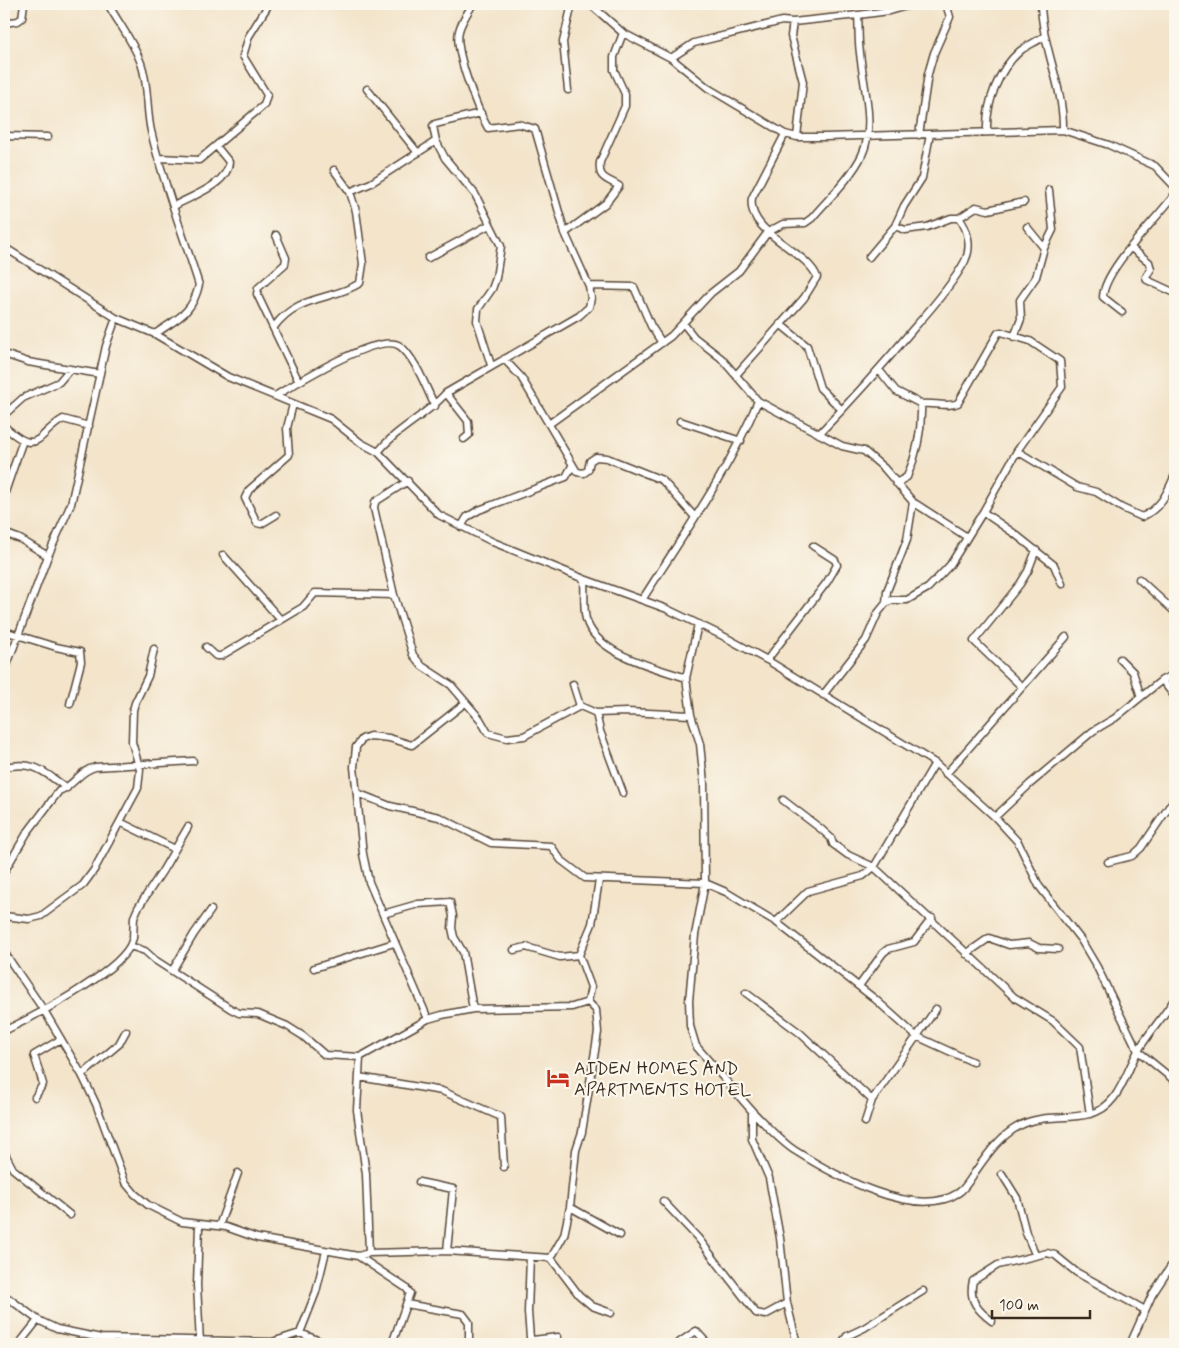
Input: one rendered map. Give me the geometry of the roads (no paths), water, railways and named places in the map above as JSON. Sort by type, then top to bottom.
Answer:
[{"type":"street","points":[[4,23],[18,21],[22,18],[24,4]]},
{"type":"street","points":[[108,4],[130,38],[142,64],[146,79],[146,105],[152,133],[199,285],[195,302],[189,310],[155,334]]},
{"type":"street","points":[[160,158],[199,160],[249,120],[267,100],[267,95],[244,56],[249,36],[267,6],[258,4]]},
{"type":"street","points":[[378,452],[396,432],[435,406],[446,393],[491,365],[579,316],[590,306],[589,286],[565,233],[535,129],[519,124],[488,128],[466,77],[458,44],[458,32],[473,4]]},
{"type":"street","points":[[568,90],[563,42],[572,4]]},
{"type":"street","points":[[590,4],[623,33],[671,58],[708,88],[785,134],[797,137],[1063,130],[1109,145],[1155,166],[1175,187]]},
{"type":"street","points":[[671,58],[680,51],[703,41],[782,21],[793,22],[883,12],[914,4]]},
{"type":"street","points":[[919,135],[930,67],[950,17],[946,4]]},
{"type":"street","points":[[1041,4],[1043,37],[1061,104],[1063,130]]},
{"type":"street","points":[[549,424],[662,343],[711,293],[739,271],[768,232],[783,224],[805,223],[812,218],[851,172],[862,155],[869,134],[864,74],[860,54],[858,15]]},
{"type":"street","points":[[793,22],[792,36],[803,82],[797,137]]},
{"type":"street","points":[[565,233],[606,203],[619,186],[600,175],[599,172],[600,162],[625,106],[625,94],[614,70],[614,57],[623,33]]},
{"type":"street","points":[[987,131],[987,114],[999,79],[1020,51],[1043,37]]},
{"type":"street","points":[[367,89],[418,153]]},
{"type":"street","points":[[481,113],[433,126],[436,141],[445,158],[475,194],[501,246],[500,260],[492,289],[478,309],[477,320],[491,365]]},
{"type":"street","points":[[736,375],[804,298],[817,277],[805,263],[768,232],[753,212],[752,198],[785,134]]},
{"type":"street","points":[[869,257],[895,226],[904,206],[922,178],[930,134]]},
{"type":"street","points":[[4,136],[48,137]]},
{"type":"street","points":[[350,192],[371,183],[436,141]]},
{"type":"street","points":[[174,206],[211,187],[226,172],[228,162],[217,147]]},
{"type":"street","points":[[274,327],[282,315],[299,306],[360,283],[363,264],[356,211],[350,192],[334,170]]},
{"type":"street","points":[[1014,337],[1021,319],[1020,300],[1036,277],[1044,248],[1053,230],[1049,190]]},
{"type":"street","points":[[1122,312],[1103,297],[1103,294],[1115,269],[1140,234],[1160,215],[1175,194]]},
{"type":"street","points":[[895,226],[905,230],[927,227],[951,218],[958,218],[976,207],[988,210],[1024,202]]},
{"type":"street","points":[[819,434],[879,370],[938,299],[966,260],[968,243],[966,228],[958,218]]},
{"type":"street","points":[[428,258],[489,225]]},
{"type":"street","points":[[1027,227],[1044,248]]},
{"type":"street","points":[[276,235],[286,258],[285,264],[258,288],[257,294],[299,382]]},
{"type":"street","points":[[4,248],[116,318],[155,334],[228,377],[331,419],[361,443],[378,452],[439,515],[584,580],[668,609],[767,660],[935,763],[995,817],[1018,842],[1039,886],[1081,940],[1097,967],[1138,1051],[1175,1081]]},
{"type":"street","points":[[1131,248],[1149,262],[1151,269],[1146,278],[1147,280],[1175,293]]},
{"type":"street","points":[[589,286],[634,288],[650,326],[662,343]]},
{"type":"street","points":[[4,673],[48,556],[72,504],[100,374],[116,318]]},
{"type":"street","points":[[683,323],[736,375],[758,401],[842,446],[864,451],[884,468],[913,502],[967,538]]},
{"type":"street","points":[[780,324],[807,346],[820,388],[842,410]]},
{"type":"street","points":[[823,695],[866,640],[878,613],[886,604],[892,600],[906,600],[928,588],[950,565],[983,512],[1017,451],[1062,387],[1063,379],[1060,361],[1055,355],[1030,341],[1001,332],[998,333],[958,403],[952,405],[930,402],[921,404],[896,391],[879,370]]},
{"type":"street","points":[[275,396],[364,350],[391,343],[399,346],[409,357],[435,406]]},
{"type":"street","points":[[4,354],[28,362],[100,374]]},
{"type":"street","points":[[504,359],[521,377],[577,472],[584,473],[588,470],[590,461],[596,457],[607,458],[662,480],[694,516]]},
{"type":"street","points":[[4,414],[23,398],[59,382],[70,369]]},
{"type":"street","points":[[446,393],[468,421],[469,435],[464,439]]},
{"type":"street","points":[[642,600],[694,516],[712,493],[741,442],[758,401]]},
{"type":"street","points":[[276,515],[261,524],[257,523],[245,498],[249,490],[289,455],[287,428],[293,404]]},
{"type":"street","points":[[896,483],[908,477],[913,464],[922,425],[921,404]]},
{"type":"street","points":[[4,426],[24,440],[31,442],[40,440],[63,418],[89,426]]},
{"type":"street","points":[[680,421],[741,442]]},
{"type":"street","points":[[4,495],[24,440]]},
{"type":"street","points":[[1017,451],[1077,487],[1096,492],[1122,508],[1142,517],[1161,503],[1175,475]]},
{"type":"street","points":[[461,526],[467,517],[479,510],[566,477],[572,466]]},
{"type":"street","points":[[408,481],[376,502],[374,508],[394,595],[413,655],[422,666],[451,685],[480,719],[488,733],[507,738],[524,736],[580,706]]},
{"type":"street","points":[[886,604],[887,591],[907,540],[913,502]]},
{"type":"street","points":[[983,512],[1054,565],[1062,584]]},
{"type":"street","points":[[4,533],[20,539],[48,556]]},
{"type":"street","points":[[767,660],[827,582],[837,565],[835,560],[813,546]]},
{"type":"street","points":[[1021,686],[974,641],[1020,584],[1028,571],[1036,550]]},
{"type":"street","points":[[223,555],[280,619]]},
{"type":"street","points":[[584,580],[586,618],[598,639],[605,646],[640,663],[686,678]]},
{"type":"street","points":[[1139,580],[1175,612]]},
{"type":"street","points":[[206,647],[216,656],[221,656],[303,607],[315,593],[394,595]]},
{"type":"street","points":[[698,624],[686,678],[691,715],[700,744],[704,783],[705,883],[695,935],[690,991],[690,1026],[696,1046],[752,1111],[793,1149],[842,1177],[891,1198],[910,1202],[939,1199],[959,1193],[993,1147],[1017,1127],[1032,1120],[1090,1114],[1105,1107],[1116,1094],[1138,1051],[1175,998]]},
{"type":"street","points":[[4,631],[56,647],[80,652],[82,662],[70,704]]},
{"type":"street","points":[[946,774],[1066,636]]},
{"type":"street","points":[[4,916],[29,919],[40,916],[84,885],[120,822],[138,788],[140,770],[132,742],[133,710],[134,703],[148,676],[154,649]]},
{"type":"street","points":[[1120,659],[1133,672],[1141,697]]},
{"type":"street","points":[[995,817],[1030,784],[1093,732],[1115,718],[1162,680],[1175,674]]},
{"type":"street","points":[[1162,680],[1175,697]]},
{"type":"street","points":[[573,684],[580,706],[596,713],[627,712],[691,715]]},
{"type":"street","points":[[428,1019],[394,944],[367,873],[354,766],[356,747],[362,739],[370,736],[389,738],[412,745],[445,721],[465,703]]},
{"type":"street","points":[[596,713],[600,731],[623,793]]},
{"type":"street","points":[[4,872],[27,833],[60,791],[67,788],[85,769],[193,761]]},
{"type":"street","points":[[776,922],[808,891],[864,876],[874,867],[935,763]]},
{"type":"street","points":[[4,767],[22,764],[34,766],[67,788]]},
{"type":"street","points":[[357,793],[390,806],[439,817],[491,843],[551,846],[562,860],[581,876],[598,880],[705,883],[726,892],[776,922],[859,986],[916,1036],[973,1062]]},
{"type":"street","points":[[1108,862],[1132,856],[1141,848],[1175,798]]},
{"type":"street","points":[[783,800],[831,838],[833,844],[848,855],[874,867],[932,918],[966,954],[1014,997],[1063,1028],[1069,1038],[1080,1047],[1090,1114]]},
{"type":"street","points":[[120,822],[175,849]]},
{"type":"street","points":[[4,1031],[45,1012],[126,954],[133,938],[134,917],[138,908],[188,827]]},
{"type":"street","points":[[588,1002],[591,987],[579,955],[592,924],[598,880]]},
{"type":"street","points":[[383,914],[418,904],[450,902],[454,916],[452,928],[456,942],[463,952],[473,1009]]},
{"type":"street","points":[[172,971],[211,910]]},
{"type":"street","points":[[859,986],[883,953],[888,949],[914,942],[932,918]]},
{"type":"street","points":[[966,954],[989,938],[1009,945],[1029,943],[1039,948],[1058,949]]},
{"type":"street","points":[[314,968],[394,944]]},
{"type":"street","points":[[130,946],[145,951],[155,960],[239,1013],[258,1014],[287,1026],[303,1036],[325,1055],[360,1057],[428,1019],[473,1009],[572,1007],[588,1002]]},
{"type":"street","points":[[514,950],[526,947],[560,957],[579,955]]},
{"type":"street","points":[[4,952],[45,1012],[82,1075],[96,1104],[125,1182],[148,1205],[182,1222],[219,1226],[257,1238],[358,1256],[369,1253],[447,1251],[552,1258]]},
{"type":"street","points":[[746,993],[800,1033],[872,1100]]},
{"type":"street","points":[[552,1258],[564,1235],[570,1207],[576,1150],[582,1132],[598,1032],[596,1010],[588,1002]]},
{"type":"street","points":[[865,1122],[872,1100],[936,1009]]},
{"type":"street","points":[[82,1075],[119,1044],[126,1031]]},
{"type":"street","points":[[35,1097],[43,1084],[34,1055],[61,1039]]},
{"type":"street","points":[[360,1057],[357,1110],[366,1174],[369,1253]]},
{"type":"street","points":[[359,1077],[442,1091],[501,1117],[504,1167]]},
{"type":"street","points":[[752,1111],[752,1139],[769,1178],[778,1225],[787,1303],[797,1344]]},
{"type":"street","points":[[4,1152],[13,1170],[70,1215]]},
{"type":"street","points":[[219,1226],[238,1173]]},
{"type":"street","points":[[1002,1174],[1017,1198],[1026,1234],[1035,1254]]},
{"type":"street","points":[[419,1182],[453,1189],[447,1251]]},
{"type":"street","points":[[663,1201],[698,1238],[756,1313],[764,1315],[787,1303]]},
{"type":"street","points":[[570,1207],[620,1235]]},
{"type":"street","points":[[198,1225],[197,1286],[200,1343]]},
{"type":"street","points":[[300,1334],[316,1292],[326,1251]]},
{"type":"street","points":[[992,1321],[978,1311],[971,1289],[974,1281],[998,1265],[1047,1252],[1055,1255],[1076,1272],[1145,1310]]},
{"type":"street","points":[[358,1256],[406,1288],[410,1293],[392,1344]]},
{"type":"street","points":[[530,1257],[528,1312],[530,1338],[533,1340],[558,1338]]},
{"type":"street","points":[[552,1258],[580,1295],[592,1306],[611,1313]]},
{"type":"street","points":[[1134,1344],[1132,1340],[1152,1295],[1175,1260]]},
{"type":"street","points":[[840,1344],[847,1336],[864,1328],[923,1291]]},
{"type":"street","points":[[4,1295],[38,1320],[57,1329],[101,1338],[200,1343],[272,1342],[300,1334],[328,1344]]},
{"type":"street","points":[[406,1304],[463,1314],[469,1322],[470,1344]]},
{"type":"street","points":[[18,1344],[38,1320]]},
{"type":"street","points":[[677,1344],[696,1331],[708,1344]]},
{"type":"place","name":"AIDEN HOMES AND APARTMENTS HOTEL","points":[[558,1078]]}]
